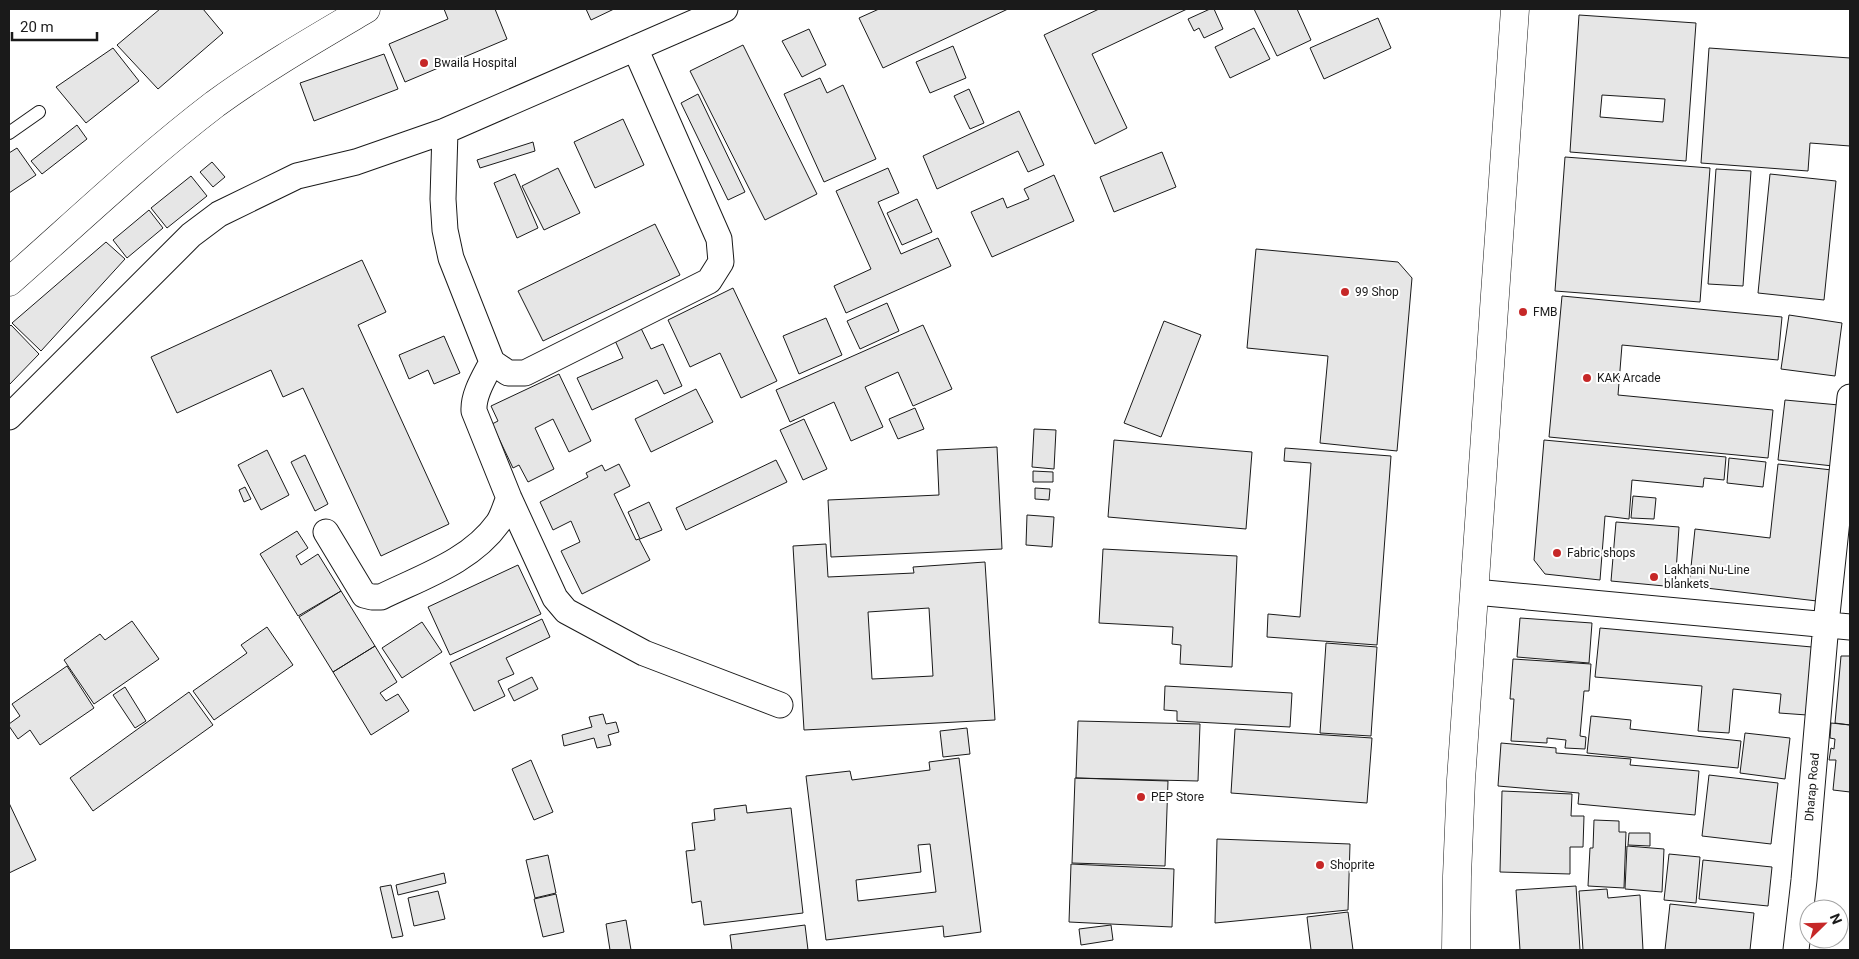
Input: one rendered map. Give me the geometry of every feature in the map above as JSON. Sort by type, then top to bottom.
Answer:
[{"type":"main road","points":[[9,282],[168,142],[217,103],[289,55],[366,9]]},
{"type":"main road","points":[[1456,950],[1461,780],[1515,9]]},
{"type":"street","points":[[9,417],[191,235],[220,214],[297,176],[356,162],[445,131],[725,9]]},
{"type":"street","points":[[445,131],[443,199],[445,230],[451,258],[492,362],[508,373],[525,373],[709,281],[721,262],[719,239],[635,48]]},
{"type":"street","points":[[492,362],[476,396],[474,411],[509,498],[555,598],[566,611],[644,653],[780,705]]},
{"type":"street","name":"Dharap Road","points":[[1796,950],[1804,880],[1826,624],[1848,436],[1850,397]]},
{"type":"street","points":[[326,532],[364,594],[372,597],[382,597],[462,557],[482,541],[499,522],[509,498]]},
{"type":"street","points":[[1475,592],[1850,627]]},
{"type":"lane","points":[[9,133],[39,112]]},
{"type":"building","points":[[160,9],[203,9],[223,33],[158,89],[117,45]]},
{"type":"building","name":"Bwaila Hospital","points":[[444,9],[495,9],[507,39],[405,82],[389,44],[448,19]]},
{"type":"building","points":[[586,9],[614,9],[591,20]]},
{"type":"building","points":[[879,9],[1008,9],[883,68],[859,18]]},
{"type":"building","points":[[1099,9],[1187,9],[1092,54],[1127,128],[1095,144],[1044,35]]},
{"type":"building","points":[[1214,9],[1223,29],[1204,38],[1199,28],[1194,31],[1188,19]]},
{"type":"building","points":[[1254,9],[1297,9],[1311,40],[1277,56]]},
{"type":"building","points":[[1579,15],[1696,23],[1686,161],[1570,152]],"holes":[[[1602,95],[1665,99],[1663,122],[1600,117]]]},
{"type":"building","points":[[1378,18],[1391,48],[1324,79],[1310,48]]},
{"type":"building","points":[[1254,28],[1270,59],[1230,78],[1215,47]]},
{"type":"building","points":[[809,29],[826,65],[802,77],[782,41]]},
{"type":"building","points":[[743,45],[817,194],[765,220],[690,71]]},
{"type":"building","points":[[953,46],[966,78],[930,93],[916,62]]},
{"type":"building","points":[[113,48],[139,81],[86,123],[56,87]]},
{"type":"building","points":[[1709,48],[1850,58],[1850,146],[1810,143],[1808,171],[1701,163]]},
{"type":"building","points":[[384,54],[398,89],[314,121],[300,83]]},
{"type":"building","points":[[820,78],[827,93],[843,85],[876,159],[824,182],[784,94]]},
{"type":"building","points":[[969,89],[984,123],[970,129],[954,96]]},
{"type":"building","points":[[698,94],[745,192],[728,200],[681,103]]},
{"type":"building","points":[[1019,111],[1044,165],[1028,172],[1018,151],[937,189],[923,156]]},
{"type":"building","points":[[623,119],[644,165],[595,188],[574,142]]},
{"type":"building","points":[[77,125],[87,139],[42,174],[31,161]]},
{"type":"building","points":[[533,142],[535,151],[480,168],[477,160]]},
{"type":"building","points":[[17,148],[36,175],[9,193],[9,153]]},
{"type":"building","points":[[1162,152],[1176,187],[1114,212],[1100,177]]},
{"type":"building","points":[[1565,157],[1710,168],[1700,302],[1555,291]]},
{"type":"building","points":[[212,162],[225,177],[213,187],[200,172]]},
{"type":"building","points":[[558,168],[580,213],[544,230],[522,186]]},
{"type":"building","points":[[888,168],[899,193],[878,202],[901,254],[938,238],[951,266],[846,313],[834,286],[871,269],[836,191]]},
{"type":"building","points":[[1716,169],[1751,171],[1743,286],[1708,284]]},
{"type":"building","points":[[515,174],[538,228],[517,238],[494,183]]},
{"type":"building","points":[[1770,174],[1836,181],[1824,300],[1758,293]]},
{"type":"building","points":[[1054,175],[1074,221],[992,257],[971,212],[1003,198],[1007,208],[1029,199],[1024,189]]},
{"type":"building","points":[[191,176],[207,196],[167,228],[151,208]]},
{"type":"building","points":[[917,199],[932,232],[902,245],[887,213]]},
{"type":"building","points":[[149,210],[163,228],[127,258],[113,240]]},
{"type":"building","points":[[655,224],[680,275],[543,341],[518,291]]},
{"type":"building","points":[[106,242],[125,259],[41,351],[12,323]]},
{"type":"building","points":[[1256,249],[1398,262],[1412,278],[1397,451],[1320,443],[1328,356],[1247,348]]},
{"type":"building","points":[[362,260],[386,312],[358,325],[449,524],[381,556],[303,388],[283,397],[271,370],[177,413],[151,357]]},
{"type":"building","points":[[733,288],[777,381],[741,398],[720,353],[690,367],[668,320]]},
{"type":"building","name":"KAK Arcade","points":[[1562,296],[1782,317],[1778,360],[1622,345],[1618,395],[1773,410],[1768,458],[1549,437]]},
{"type":"building","points":[[887,303],[899,331],[860,349],[847,321]]},
{"type":"building","points":[[1789,315],[1842,323],[1835,376],[1781,369]]},
{"type":"building","points":[[826,318],[842,355],[799,374],[783,336]]},
{"type":"building","points":[[1164,321],[1201,335],[1161,437],[1124,423]]},
{"type":"building","points":[[638,322],[651,349],[663,344],[682,386],[664,394],[657,380],[592,410],[577,378],[623,358],[612,334]]},
{"type":"building","points":[[11,325],[39,354],[9,385],[9,327]]},
{"type":"building","points":[[923,325],[952,389],[913,406],[898,372],[865,387],[883,427],[851,441],[834,402],[790,422],[776,390]]},
{"type":"building","points":[[444,336],[460,373],[434,384],[428,370],[409,379],[399,355]]},
{"type":"building","points":[[559,374],[591,441],[569,452],[553,419],[535,428],[554,469],[528,482],[519,465],[513,468],[492,424],[498,421],[491,406]]},
{"type":"building","points":[[696,389],[713,422],[651,452],[635,419]]},
{"type":"building","points":[[1785,400],[1839,405],[1833,466],[1778,460]]},
{"type":"building","points":[[915,408],[924,429],[898,439],[889,419]]},
{"type":"building","points":[[804,419],[827,469],[803,480],[780,430]]},
{"type":"building","points":[[1034,429],[1056,430],[1054,469],[1032,467]]},
{"type":"building","points":[[1114,440],[1252,452],[1246,529],[1108,517]]},
{"type":"building","points":[[1544,440],[1726,457],[1724,480],[1704,478],[1703,487],[1632,480],[1629,519],[1605,516],[1600,580],[1545,574],[1534,560]]},
{"type":"building","points":[[997,447],[1002,549],[831,557],[828,500],[939,495],[937,450]]},
{"type":"building","points":[[1285,448],[1391,456],[1377,645],[1267,637],[1268,614],[1300,617],[1311,463],[1284,461]]},
{"type":"building","points":[[267,450],[289,495],[261,510],[238,465]]},
{"type":"building","points":[[305,455],[328,504],[315,511],[291,462]]},
{"type":"building","points":[[1729,458],[1766,462],[1763,487],[1727,483]]},
{"type":"building","points":[[776,460],[787,482],[686,530],[676,508]]},
{"type":"building","points":[[619,464],[630,486],[614,494],[636,540],[639,539],[650,560],[582,594],[561,551],[580,542],[571,521],[553,530],[540,502],[588,477],[586,473],[602,465],[605,471]]},
{"type":"building","points":[[1778,464],[1832,470],[1817,601],[1689,586],[1695,529],[1770,538]]},
{"type":"building","points":[[1033,471],[1053,472],[1053,482],[1033,482]]},
{"type":"building","points":[[245,487],[251,499],[244,502],[239,490]]},
{"type":"building","points":[[1035,488],[1050,489],[1049,500],[1035,499]]},
{"type":"building","points":[[1633,496],[1656,498],[1654,519],[1631,518]]},
{"type":"building","points":[[649,502],[662,530],[640,539],[628,512]]},
{"type":"building","points":[[1027,515],[1054,517],[1052,547],[1026,545]]},
{"type":"building","points":[[1616,522],[1679,527],[1675,587],[1611,581]]},
{"type":"building","points":[[297,531],[308,548],[296,556],[301,565],[318,554],[341,591],[298,616],[260,554]]},
{"type":"building","points":[[826,544],[828,577],[914,573],[913,567],[985,562],[995,720],[804,730],[793,546]],"holes":[[[929,608],[933,676],[872,679],[868,612]]]},
{"type":"building","points":[[1103,549],[1237,556],[1232,667],[1180,664],[1181,645],[1172,644],[1173,627],[1099,623]]},
{"type":"building","points":[[518,565],[541,614],[450,655],[428,607]]},
{"type":"building","points":[[341,591],[375,646],[333,672],[299,617]]},
{"type":"building","points":[[1520,618],[1592,623],[1589,663],[1517,657]]},
{"type":"building","points":[[542,619],[550,637],[506,658],[514,674],[498,681],[505,696],[474,711],[450,663]]},
{"type":"building","points":[[132,621],[159,659],[94,704],[64,660],[100,634],[105,640]]},
{"type":"building","points":[[422,622],[442,652],[402,678],[382,648]]},
{"type":"building","points":[[267,627],[293,665],[214,720],[193,691],[247,653],[241,645]]},
{"type":"building","points":[[1600,628],[1812,647],[1807,715],[1779,713],[1781,694],[1733,689],[1729,733],[1698,731],[1702,686],[1595,677]]},
{"type":"building","points":[[1326,643],[1377,647],[1371,736],[1320,733]]},
{"type":"building","points":[[375,646],[397,682],[380,693],[386,701],[398,694],[409,711],[371,735],[333,672]]},
{"type":"building","points":[[1841,656],[1850,656],[1850,725],[1835,723]]},
{"type":"building","points":[[1513,659],[1591,664],[1589,691],[1584,691],[1580,736],[1586,737],[1585,749],[1565,748],[1566,740],[1547,738],[1547,743],[1511,741],[1514,699],[1510,699]]},
{"type":"building","points":[[67,666],[94,708],[40,745],[30,730],[18,739],[9,726],[20,716],[12,704]]},
{"type":"building","points":[[532,677],[538,689],[514,701],[508,689]]},
{"type":"building","points":[[1165,686],[1292,693],[1290,727],[1177,721],[1177,711],[1164,710]]},
{"type":"building","points":[[125,687],[146,721],[135,728],[113,695]]},
{"type":"building","points":[[189,692],[213,725],[93,811],[70,778]]},
{"type":"building","points":[[603,714],[606,724],[616,722],[619,732],[608,735],[611,745],[597,748],[594,738],[564,746],[562,735],[592,727],[589,717]]},
{"type":"building","points":[[1591,716],[1631,720],[1630,729],[1741,741],[1738,768],[1587,753]]},
{"type":"building","points":[[1078,721],[1200,724],[1198,781],[1076,778]]},
{"type":"building","points":[[1831,723],[1850,725],[1850,792],[1833,790],[1836,760],[1829,760],[1831,748],[1834,749],[1835,739],[1830,738]]},
{"type":"building","points":[[967,728],[970,754],[943,757],[940,731]]},
{"type":"building","points":[[1235,729],[1372,738],[1367,803],[1231,793]]},
{"type":"building","points":[[1745,733],[1790,738],[1785,779],[1740,773]]},
{"type":"building","points":[[1501,743],[1556,748],[1556,753],[1631,759],[1630,765],[1699,771],[1695,815],[1578,804],[1579,793],[1498,786]]},
{"type":"building","points":[[959,758],[981,932],[944,937],[943,926],[826,940],[806,776],[850,771],[852,780],[930,770],[929,762]],"holes":[[[930,844],[936,892],[858,901],[856,880],[921,872],[918,845]]]},
{"type":"building","points":[[531,760],[553,812],[534,820],[512,769]]},
{"type":"building","points":[[1709,775],[1778,783],[1771,844],[1702,836]]},
{"type":"building","points":[[1075,778],[1168,781],[1165,866],[1072,863]]},
{"type":"building","points":[[1502,791],[1572,794],[1571,816],[1584,816],[1583,847],[1570,847],[1570,874],[1500,872]]},
{"type":"building","points":[[9,803],[36,860],[9,873]]},
{"type":"building","points":[[746,805],[747,813],[791,808],[803,913],[704,925],[701,901],[692,903],[686,851],[695,850],[692,823],[715,820],[714,809]]},
{"type":"building","points":[[1594,820],[1619,821],[1619,832],[1626,832],[1624,888],[1588,886],[1590,848],[1593,848]]},
{"type":"building","points":[[1629,833],[1650,833],[1650,846],[1628,845]]},
{"type":"building","points":[[1217,839],[1350,844],[1348,910],[1215,923]]},
{"type":"building","points":[[1627,846],[1664,849],[1662,892],[1625,889]]},
{"type":"building","points":[[1669,854],[1700,857],[1696,903],[1664,900]]},
{"type":"building","points":[[548,855],[556,893],[535,898],[526,860]]},
{"type":"building","points":[[1703,860],[1772,867],[1768,906],[1699,899]]},
{"type":"building","points":[[1071,864],[1174,869],[1172,927],[1069,922]]},
{"type":"building","points":[[444,873],[446,883],[398,895],[396,885]]},
{"type":"building","points":[[391,885],[403,936],[392,938],[380,887]]},
{"type":"building","points":[[1576,886],[1580,950],[1520,950],[1516,890]]},
{"type":"building","points":[[1607,889],[1608,898],[1640,895],[1643,950],[1583,950],[1579,891]]},
{"type":"building","points":[[438,891],[445,919],[414,926],[408,898]]},
{"type":"building","points":[[556,894],[564,932],[543,937],[534,899]]},
{"type":"building","points":[[1670,904],[1754,913],[1750,950],[1665,950]]},
{"type":"building","points":[[1348,912],[1353,950],[1311,950],[1307,917]]},
{"type":"building","points":[[626,920],[631,950],[610,950],[606,924]]},
{"type":"building","points":[[805,925],[808,950],[732,950],[730,935]]},
{"type":"building","points":[[1111,925],[1113,940],[1081,945],[1079,929]]},
{"type":"place","name":"Bwaila Hospital","points":[[424,63]]},
{"type":"place","name":"99 Shop","points":[[1345,292]]},
{"type":"place","name":"FMB","points":[[1523,312]]},
{"type":"place","name":"KAK Arcade","points":[[1587,378]]},
{"type":"place","name":"Fabric shops","points":[[1557,553]]},
{"type":"place","name":"Lakhani Nu-Line blankets","points":[[1654,577]]},
{"type":"place","name":"PEP Store","points":[[1141,797]]},
{"type":"place","name":"Shoprite","points":[[1320,865]]}]
